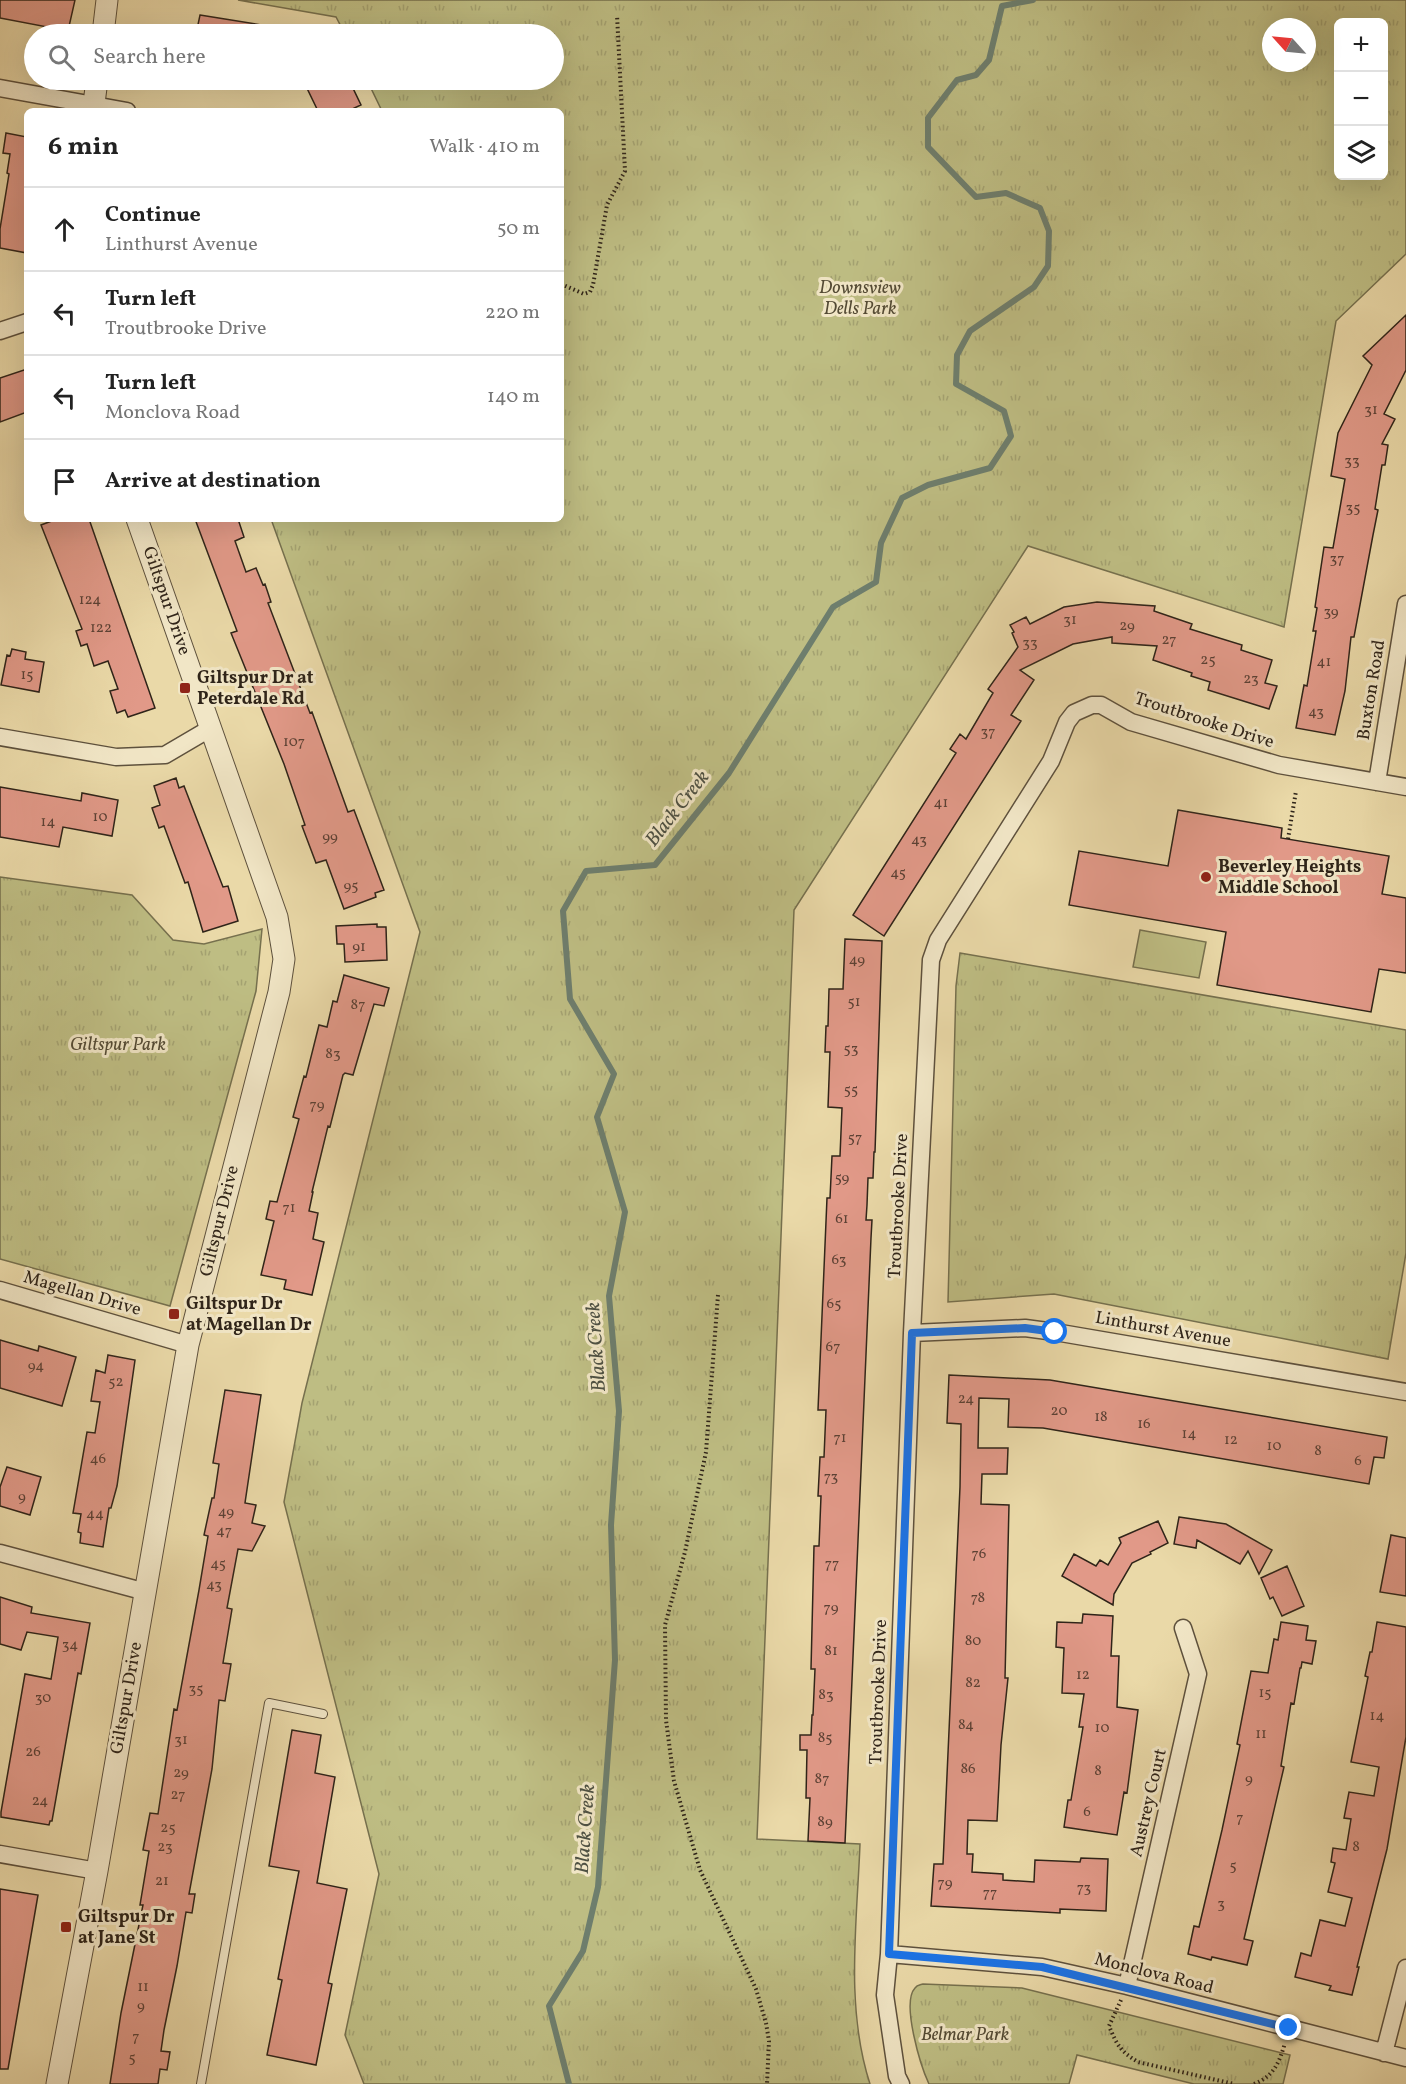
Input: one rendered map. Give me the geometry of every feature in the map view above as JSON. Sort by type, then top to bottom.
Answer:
[{"type":"street","points":[[104,24],[106,0]]},
{"type":"street","points":[[0,88],[94,107],[96,90]]},
{"type":"street","points":[[0,331],[24,323]]},
{"type":"street","name":"Giltspur Drive","points":[[57,2084],[97,1871],[188,1345],[279,992],[284,960],[277,918],[138,522]]},
{"type":"street","name":"Buxton Road","points":[[1377,782],[1406,604]]},
{"type":"street","name":"Troutbrooke Drive","points":[[901,2084],[897,2076],[885,1995],[889,1954],[912,1333],[931,960],[938,940],[1051,760],[1067,722],[1074,714],[1092,705],[1101,705],[1131,722],[1279,765],[1406,787]]},
{"type":"street","points":[[0,738],[134,758],[165,755],[211,728]]},
{"type":"street","name":"Magellan Drive","points":[[0,1290],[188,1345]]},
{"type":"street","name":"Linthurst Avenue","points":[[912,1333],[1025,1328],[1406,1392]]},
{"type":"street","points":[[0,1553],[146,1592]]},
{"type":"street","name":"Austrey Court","points":[[1127,1986],[1198,1674],[1184,1628]]},
{"type":"street","points":[[0,1854],[97,1871]]},
{"type":"street","name":"Monclova Road","points":[[889,1954],[1042,1967],[1127,1986],[1406,2058]]},
{"type":"street","points":[[1384,2053],[1406,1968]]},
{"type":"lane","points":[[201,2084],[269,1703],[323,1714]]},
{"type":"path","points":[[564,286],[584,294],[590,292],[607,205],[625,171],[616,15]]},
{"type":"path","points":[[1288,839],[1296,791]]},
{"type":"path","points":[[718,1294],[706,1452],[685,1552],[665,1624],[666,1720],[674,1781],[700,1870],[756,1989],[766,2023],[769,2041],[767,2084]]},
{"type":"path","points":[[1127,1986],[1109,2026],[1117,2045],[1124,2054],[1138,2062],[1234,2084]]},
{"type":"path","points":[[1254,2084],[1267,2079],[1278,2064],[1289,2028]]},
{"type":"green space","name":"Downsview Dells Park","points":[[238,0],[1406,0],[1406,254],[1336,321],[1284,627],[1028,546],[794,910],[757,1839],[860,1844],[855,1934],[855,1995],[862,2055],[870,2084],[364,2084],[345,2035],[379,1874],[284,1502],[302,1403],[420,932],[272,522],[564,522],[564,108],[381,108],[372,90],[564,90],[564,24],[340,24],[336,17]]},
{"type":"green space","name":"Giltspur Park","points":[[0,877],[132,895],[173,940],[204,944],[262,929],[256,991],[170,1306],[0,1259]]},
{"type":"green space","points":[[1140,930],[1206,942],[1199,978],[1133,967]]},
{"type":"green space","points":[[960,953],[1406,1030],[1406,1253],[1388,1359],[1054,1294],[948,1302],[956,986]]},
{"type":"green space","name":"Belmar Park","points":[[923,1984],[1022,1988],[1290,2055],[1283,2084],[1194,2084],[1077,2055],[1069,2084],[929,2084],[917,2050],[910,2007],[911,1996],[915,1988]]},
{"type":"building","points":[[0,0],[75,0],[70,24],[31,24],[0,18]]},
{"type":"building","points":[[200,15],[256,24],[198,24]]},
{"type":"building","points":[[308,90],[354,90],[361,105],[354,108],[317,108]]},
{"type":"building","points":[[6,133],[24,136],[24,252],[0,248],[0,229],[10,154],[3,153]]},
{"type":"building","points":[[1406,315],[1406,370],[1384,414],[1395,419],[1382,444],[1388,445],[1385,465],[1382,465],[1375,509],[1378,510],[1354,637],[1351,637],[1345,691],[1335,735],[1296,728],[1304,685],[1307,686],[1316,631],[1313,631],[1317,608],[1315,607],[1324,547],[1333,548],[1345,479],[1331,476],[1338,433],[1372,365],[1363,356]]},
{"type":"building","points":[[24,370],[24,413],[0,422],[0,378]]},
{"type":"building","points":[[49,522],[90,522],[155,708],[128,717],[125,710],[117,713],[110,691],[118,689],[108,661],[94,666],[87,644],[81,646],[76,631],[82,629],[41,525]]},
{"type":"building","points":[[196,522],[239,522],[244,537],[235,541],[246,572],[256,568],[263,585],[265,584],[271,602],[268,603],[310,713],[312,712],[348,812],[354,810],[384,890],[375,893],[376,897],[344,909],[326,860],[316,863],[302,826],[305,825],[284,764],[231,633],[237,631]]},
{"type":"building","points":[[1097,602],[1155,606],[1154,611],[1192,624],[1190,629],[1242,645],[1241,650],[1272,660],[1265,683],[1277,686],[1269,709],[1208,690],[1210,682],[1191,676],[1192,673],[1153,660],[1157,646],[1112,643],[1112,637],[1073,644],[1020,670],[1034,680],[1011,715],[1021,721],[884,936],[853,915],[956,753],[950,749],[960,734],[966,739],[993,693],[988,689],[1018,647],[1010,625],[1026,617],[1030,624],[1064,607]]},
{"type":"building","points":[[12,649],[26,652],[25,659],[44,662],[39,692],[1,685],[7,655],[10,656]]},
{"type":"building","points":[[176,778],[179,788],[184,786],[223,887],[228,886],[238,921],[203,932],[188,882],[185,883],[164,826],[159,828],[152,808],[160,805],[154,786]]},
{"type":"building","points":[[0,787],[81,801],[82,793],[118,800],[112,836],[63,827],[59,847],[0,837]]},
{"type":"building","points":[[1178,810],[1282,828],[1281,838],[1389,856],[1382,894],[1406,898],[1406,973],[1379,969],[1371,1012],[1217,985],[1226,932],[1069,905],[1079,851],[1168,866]]},
{"type":"building","points":[[377,924],[377,927],[386,927],[387,960],[345,962],[344,944],[337,944],[336,926]]},
{"type":"building","points":[[845,939],[882,941],[875,1152],[873,1178],[868,1178],[866,1220],[872,1220],[845,1843],[808,1841],[810,1798],[806,1798],[807,1750],[800,1750],[800,1735],[811,1735],[813,1715],[815,1669],[811,1669],[814,1546],[819,1546],[820,1457],[824,1457],[826,1410],[818,1410],[827,1198],[830,1198],[832,1156],[840,1156],[842,1108],[828,1107],[830,1052],[825,1052],[826,1026],[828,1026],[829,989],[843,989]]},
{"type":"building","points":[[344,975],[389,988],[384,1006],[374,1004],[353,1075],[345,1073],[343,1075],[330,1127],[328,1126],[309,1211],[318,1213],[313,1239],[324,1242],[312,1295],[284,1289],[286,1280],[261,1275],[274,1221],[266,1219],[270,1201],[277,1202],[299,1119],[293,1117],[319,1025],[327,1027],[333,1001],[337,1002]]},
{"type":"building","points":[[0,1340],[38,1351],[39,1346],[76,1357],[62,1406],[0,1388]]},
{"type":"building","points":[[108,1355],[135,1360],[117,1486],[111,1508],[109,1508],[103,1547],[80,1543],[81,1533],[78,1532],[81,1514],[73,1513],[87,1432],[95,1433],[100,1402],[91,1401],[96,1370],[105,1373]]},
{"type":"building","points":[[949,1375],[1050,1380],[1387,1437],[1384,1458],[1374,1457],[1369,1484],[1043,1428],[1008,1427],[1009,1399],[979,1398],[978,1448],[1008,1448],[1007,1474],[982,1474],[981,1504],[1009,1505],[1005,1678],[1008,1678],[1001,1745],[997,1821],[968,1820],[967,1854],[973,1854],[972,1872],[1003,1874],[1003,1880],[1034,1882],[1035,1860],[1080,1862],[1081,1858],[1108,1859],[1106,1911],[1060,1909],[1060,1913],[931,1906],[934,1864],[943,1864],[960,1487],[961,1424],[947,1423]]},
{"type":"building","points":[[225,1390],[261,1395],[245,1503],[256,1505],[252,1523],[265,1526],[252,1551],[238,1549],[227,1608],[232,1609],[223,1663],[231,1664],[225,1701],[219,1700],[212,1769],[189,1894],[195,1894],[192,1913],[186,1912],[164,2030],[161,2051],[170,2052],[167,2070],[160,2069],[158,2084],[110,2084],[121,2013],[143,1905],[140,1905],[149,1851],[143,1850],[150,1813],[158,1814],[174,1709],[177,1710],[208,1536],[204,1535],[212,1498],[214,1498],[219,1464],[213,1463]]},
{"type":"building","points":[[7,1467],[41,1477],[30,1515],[0,1506],[0,1487]]},
{"type":"building","points":[[1179,1517],[1226,1524],[1272,1550],[1259,1574],[1248,1551],[1240,1564],[1197,1540],[1196,1548],[1174,1544]]},
{"type":"building","points":[[1158,1521],[1168,1543],[1132,1563],[1114,1594],[1113,1605],[1062,1576],[1074,1554],[1096,1566],[1100,1560],[1108,1565],[1121,1543],[1119,1538]]},
{"type":"building","points":[[1391,1535],[1406,1538],[1406,1596],[1380,1592]]},
{"type":"building","points":[[1287,1566],[1304,1606],[1282,1616],[1273,1597],[1270,1599],[1261,1578]]},
{"type":"building","points":[[0,1597],[32,1607],[31,1613],[90,1623],[81,1674],[78,1673],[52,1821],[49,1825],[1,1817],[1,1812],[25,1674],[51,1679],[58,1637],[27,1632],[21,1650],[0,1644]]},
{"type":"building","points":[[1083,1614],[1113,1616],[1111,1656],[1119,1656],[1117,1707],[1138,1710],[1127,1793],[1124,1792],[1117,1835],[1064,1827],[1068,1800],[1071,1800],[1083,1727],[1079,1727],[1084,1694],[1062,1693],[1064,1648],[1056,1647],[1057,1622],[1082,1623]]},
{"type":"building","points":[[1281,1622],[1308,1626],[1306,1640],[1316,1641],[1312,1664],[1302,1662],[1294,1704],[1291,1703],[1281,1766],[1284,1767],[1244,1939],[1253,1941],[1247,1965],[1212,1957],[1211,1960],[1188,1954],[1194,1926],[1199,1927],[1222,1830],[1240,1745],[1237,1744],[1251,1671],[1268,1673],[1274,1639],[1278,1640]]},
{"type":"building","points":[[1377,1622],[1406,1627],[1406,1737],[1387,1849],[1352,1995],[1329,1990],[1331,1986],[1295,1977],[1301,1953],[1311,1956],[1320,1920],[1345,1926],[1352,1898],[1328,1892],[1335,1863],[1331,1862],[1333,1848],[1346,1850],[1351,1819],[1344,1818],[1349,1792],[1374,1796],[1379,1767],[1351,1762],[1368,1677],[1365,1676]]},
{"type":"building","points":[[292,1730],[321,1735],[315,1773],[335,1777],[317,1883],[347,1889],[328,1983],[332,1984],[316,2065],[267,2055],[282,1980],[278,1979],[299,1871],[269,1866]]},
{"type":"building","points":[[0,1889],[38,1895],[8,2069],[0,2069]]},
{"type":"waterway","name":"Black Creek","points":[[569,2084],[549,2006],[583,1951],[598,1887],[615,1660],[611,1525],[619,1411],[609,1296],[625,1212],[597,1117],[614,1074],[570,999],[563,911],[586,871],[655,865],[729,773],[833,607],[876,582],[881,543],[902,498],[928,485],[990,468],[1011,436],[1004,411],[956,384],[957,355],[970,331],[1034,287],[1048,266],[1049,231],[1040,208],[1006,193],[976,197],[928,147],[928,118],[957,80],[976,75],[989,60],[1002,6],[1033,0]]},
{"type":"place","name":"Giltspur Dr at Peterdale Rd","points":[[185,688]]},
{"type":"place","name":"Beverley Heights Middle School","points":[[1206,877]]},
{"type":"place","name":"Giltspur Dr at Magellan Dr","points":[[174,1314]]},
{"type":"place","name":"Giltspur Dr at Jane St","points":[[66,1927]]},
{"type":"route","points":[[1055,1332],[1025,1328],[912,1333],[889,1954],[1042,1967],[1127,1986],[1289,2028]]}]
